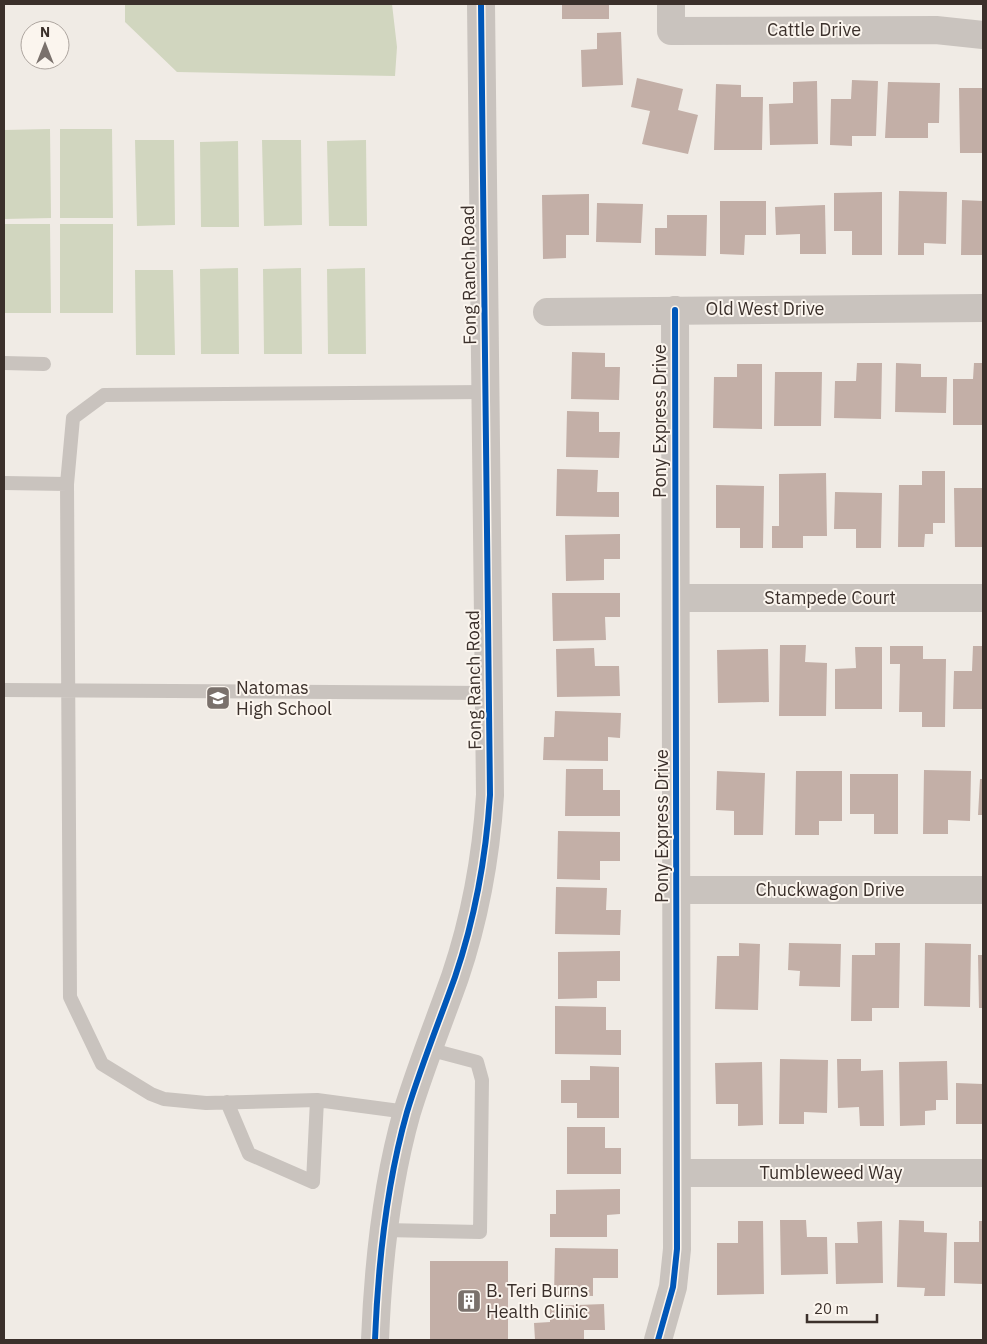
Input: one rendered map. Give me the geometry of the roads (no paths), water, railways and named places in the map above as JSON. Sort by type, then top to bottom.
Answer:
[{"type":"street","name":"Fong Ranch Road","points":[[375,1340],[379,1268],[384,1230],[407,1112],[455,976],[474,912],[482,868],[490,795],[481,4]]},
{"type":"street","name":"Cattle Drive","points":[[670,4],[671,31],[936,30],[983,35]]},
{"type":"street","name":"Old West Drive","points":[[547,312],[983,308]]},
{"type":"street","name":"Pony Express Drive","points":[[658,1340],[673,1286],[677,1249],[675,310]]},
{"type":"street","name":"Stampede Court","points":[[676,598],[983,598]]},
{"type":"street","name":"Chuckwagon Drive","points":[[677,890],[983,890]]},
{"type":"street","name":"Tumbleweed Way","points":[[678,1173],[983,1172]]},
{"type":"lane","points":[[4,363],[44,364]]},
{"type":"lane","points":[[407,1112],[317,1100],[206,1103],[164,1099],[151,1094],[102,1064],[70,997],[67,484],[74,418],[104,395],[486,392]]},
{"type":"lane","points":[[4,483],[67,484]]},
{"type":"lane","points":[[4,690],[489,693]]},
{"type":"lane","points":[[384,1230],[480,1232],[482,1080],[477,1062],[428,1049]]},
{"type":"lane","points":[[227,1102],[249,1154],[313,1182],[317,1100]]},
{"type":"place","name":"Natomas High School","points":[[218,698]]},
{"type":"place","name":"B. Teri Burns Health Clinic","points":[[469,1301]]}]
